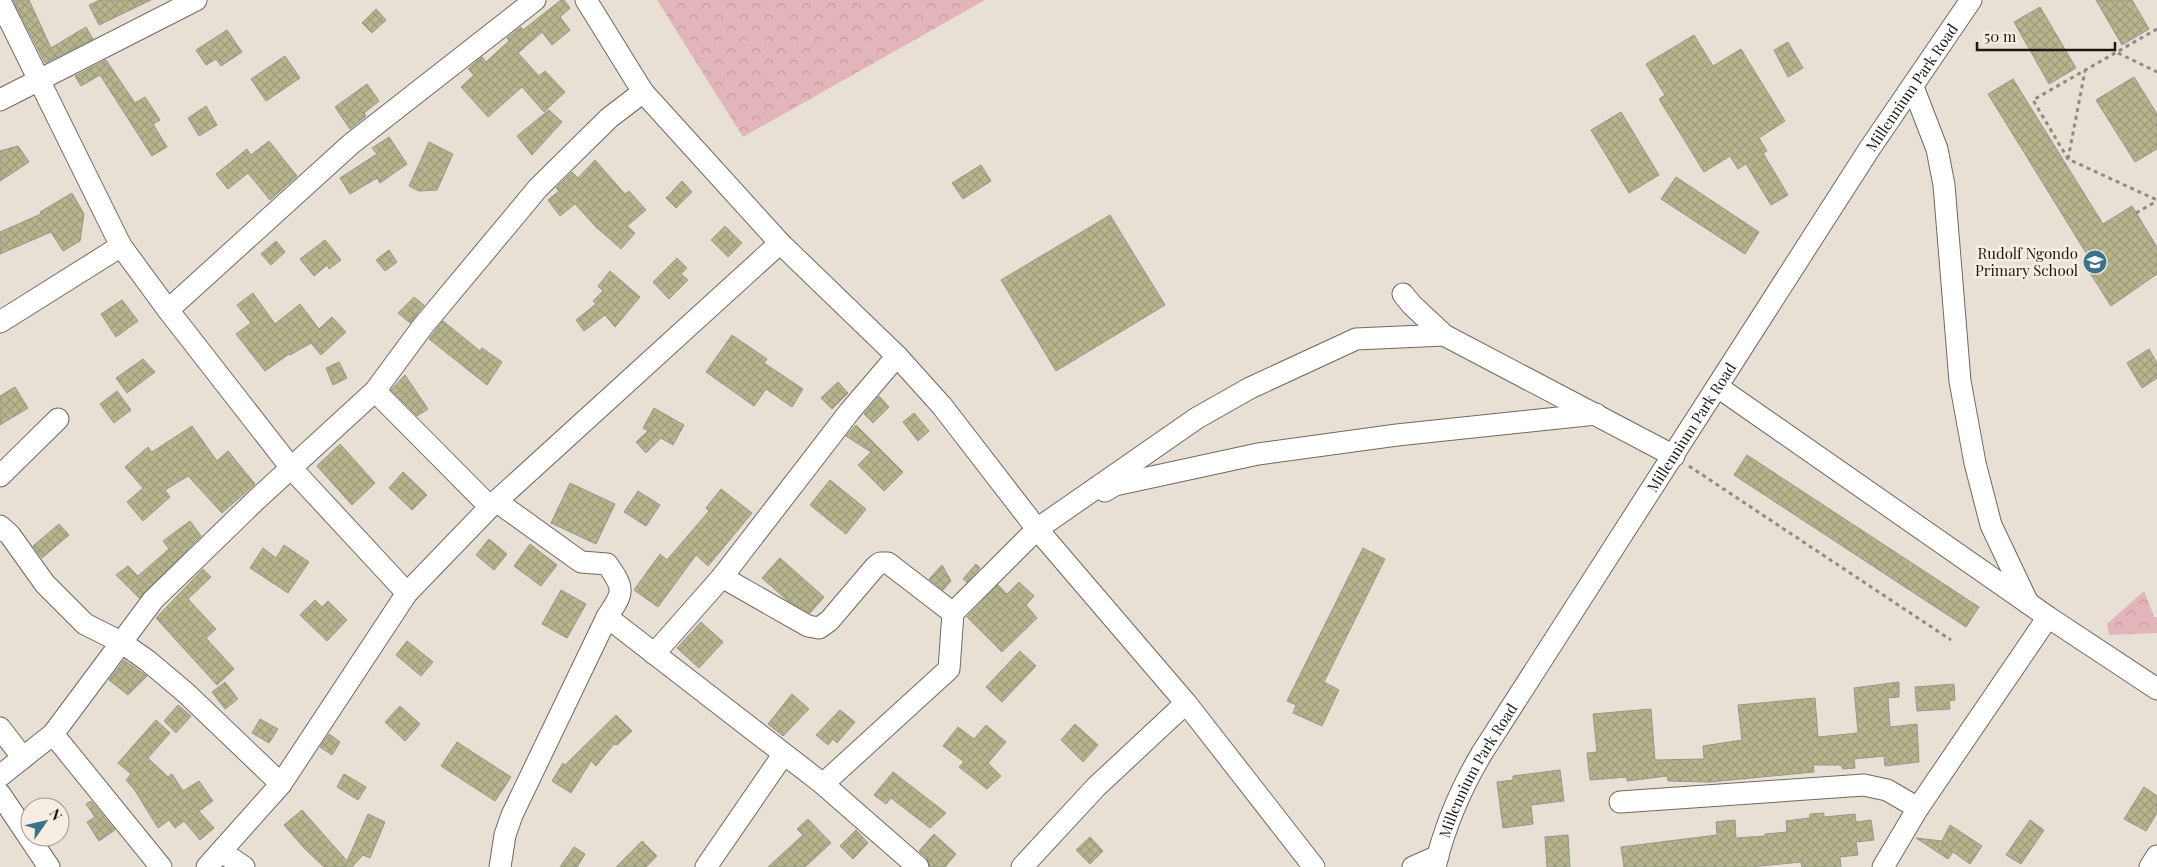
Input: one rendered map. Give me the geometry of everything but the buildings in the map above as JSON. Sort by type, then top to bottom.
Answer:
[{"type":"street","points":[[0,100],[196,0]]},
{"type":"street","points":[[168,310],[352,144],[535,0]]},
{"type":"street","points":[[586,0],[643,92],[780,243],[897,356],[942,406],[1037,529],[1186,703],[1314,867]]},
{"type":"street","name":"Millennium Park Road","points":[[1436,862],[1447,820],[1477,760],[1674,456],[1870,148],[1971,0]]},
{"type":"street","points":[[0,1],[121,246],[168,310],[292,469],[407,593]]},
{"type":"street","points":[[1913,87],[1937,149],[1944,185],[1960,381],[1974,463],[1991,525],[2028,603]]},
{"type":"street","points":[[0,776],[52,734],[153,600],[256,500],[375,391],[424,326],[538,188],[609,118],[643,92]]},
{"type":"street","points":[[207,867],[282,784],[407,593],[493,504],[780,243]]},
{"type":"street","points":[[0,322],[121,246]]},
{"type":"street","points":[[1403,294],[1412,306],[1444,335],[1674,456]]},
{"type":"street","points":[[823,784],[949,669],[953,613],[1037,529],[1197,418],[1250,388],[1356,339],[1444,335]]},
{"type":"street","points":[[654,654],[722,577],[850,411],[897,356]]},
{"type":"street","points":[[1718,387],[2048,617],[2157,689]]},
{"type":"street","points":[[375,391],[493,504],[581,562],[607,564],[620,586],[621,596],[607,617],[512,816],[505,835],[500,867]]},
{"type":"street","points":[[1037,529],[1115,486],[1258,454],[1397,435],[1596,414]]},
{"type":"street","points":[[0,476],[58,419]]},
{"type":"street","points":[[0,526],[10,535],[45,584],[85,624],[121,642],[186,693],[282,784]]},
{"type":"street","points":[[722,577],[808,626],[819,628],[829,621],[875,566],[880,563],[888,563],[953,613]]},
{"type":"street","points":[[607,617],[737,716],[783,755],[823,784],[918,867]]},
{"type":"street","points":[[1883,867],[1918,808],[2048,617]]},
{"type":"street","points":[[1022,867],[1096,787],[1186,703]]},
{"type":"street","points":[[0,728],[24,758]]},
{"type":"street","points":[[52,734],[161,867]]},
{"type":"street","points":[[706,867],[783,755]]},
{"type":"street","points":[[1620,802],[1864,785],[1887,790],[1918,808]]},
{"type":"street","points":[[0,794],[49,867]]},
{"type":"street","points":[[222,852],[244,867]]},
{"type":"street","points":[[2150,867],[2157,856]]},
{"type":"street","points":[[1413,867],[1436,862]]},
{"type":"path","points":[[2156,201],[2068,159],[2033,100],[2157,29]]},
{"type":"path","points":[[2117,53],[2157,72]]},
{"type":"path","points":[[2068,159],[2086,70]]},
{"type":"path","points":[[2136,213],[2156,201]]},
{"type":"path","points":[[1674,456],[1951,640]]},
{"type":"green space","points":[[657,0],[985,0],[743,137]]},
{"type":"green space","points":[[2144,591],[2154,617],[2157,617],[2157,633],[2109,635],[2107,624]]},
{"type":"place","name":"Rudolf Ngondo Primary School","points":[[2095,262]]}]
